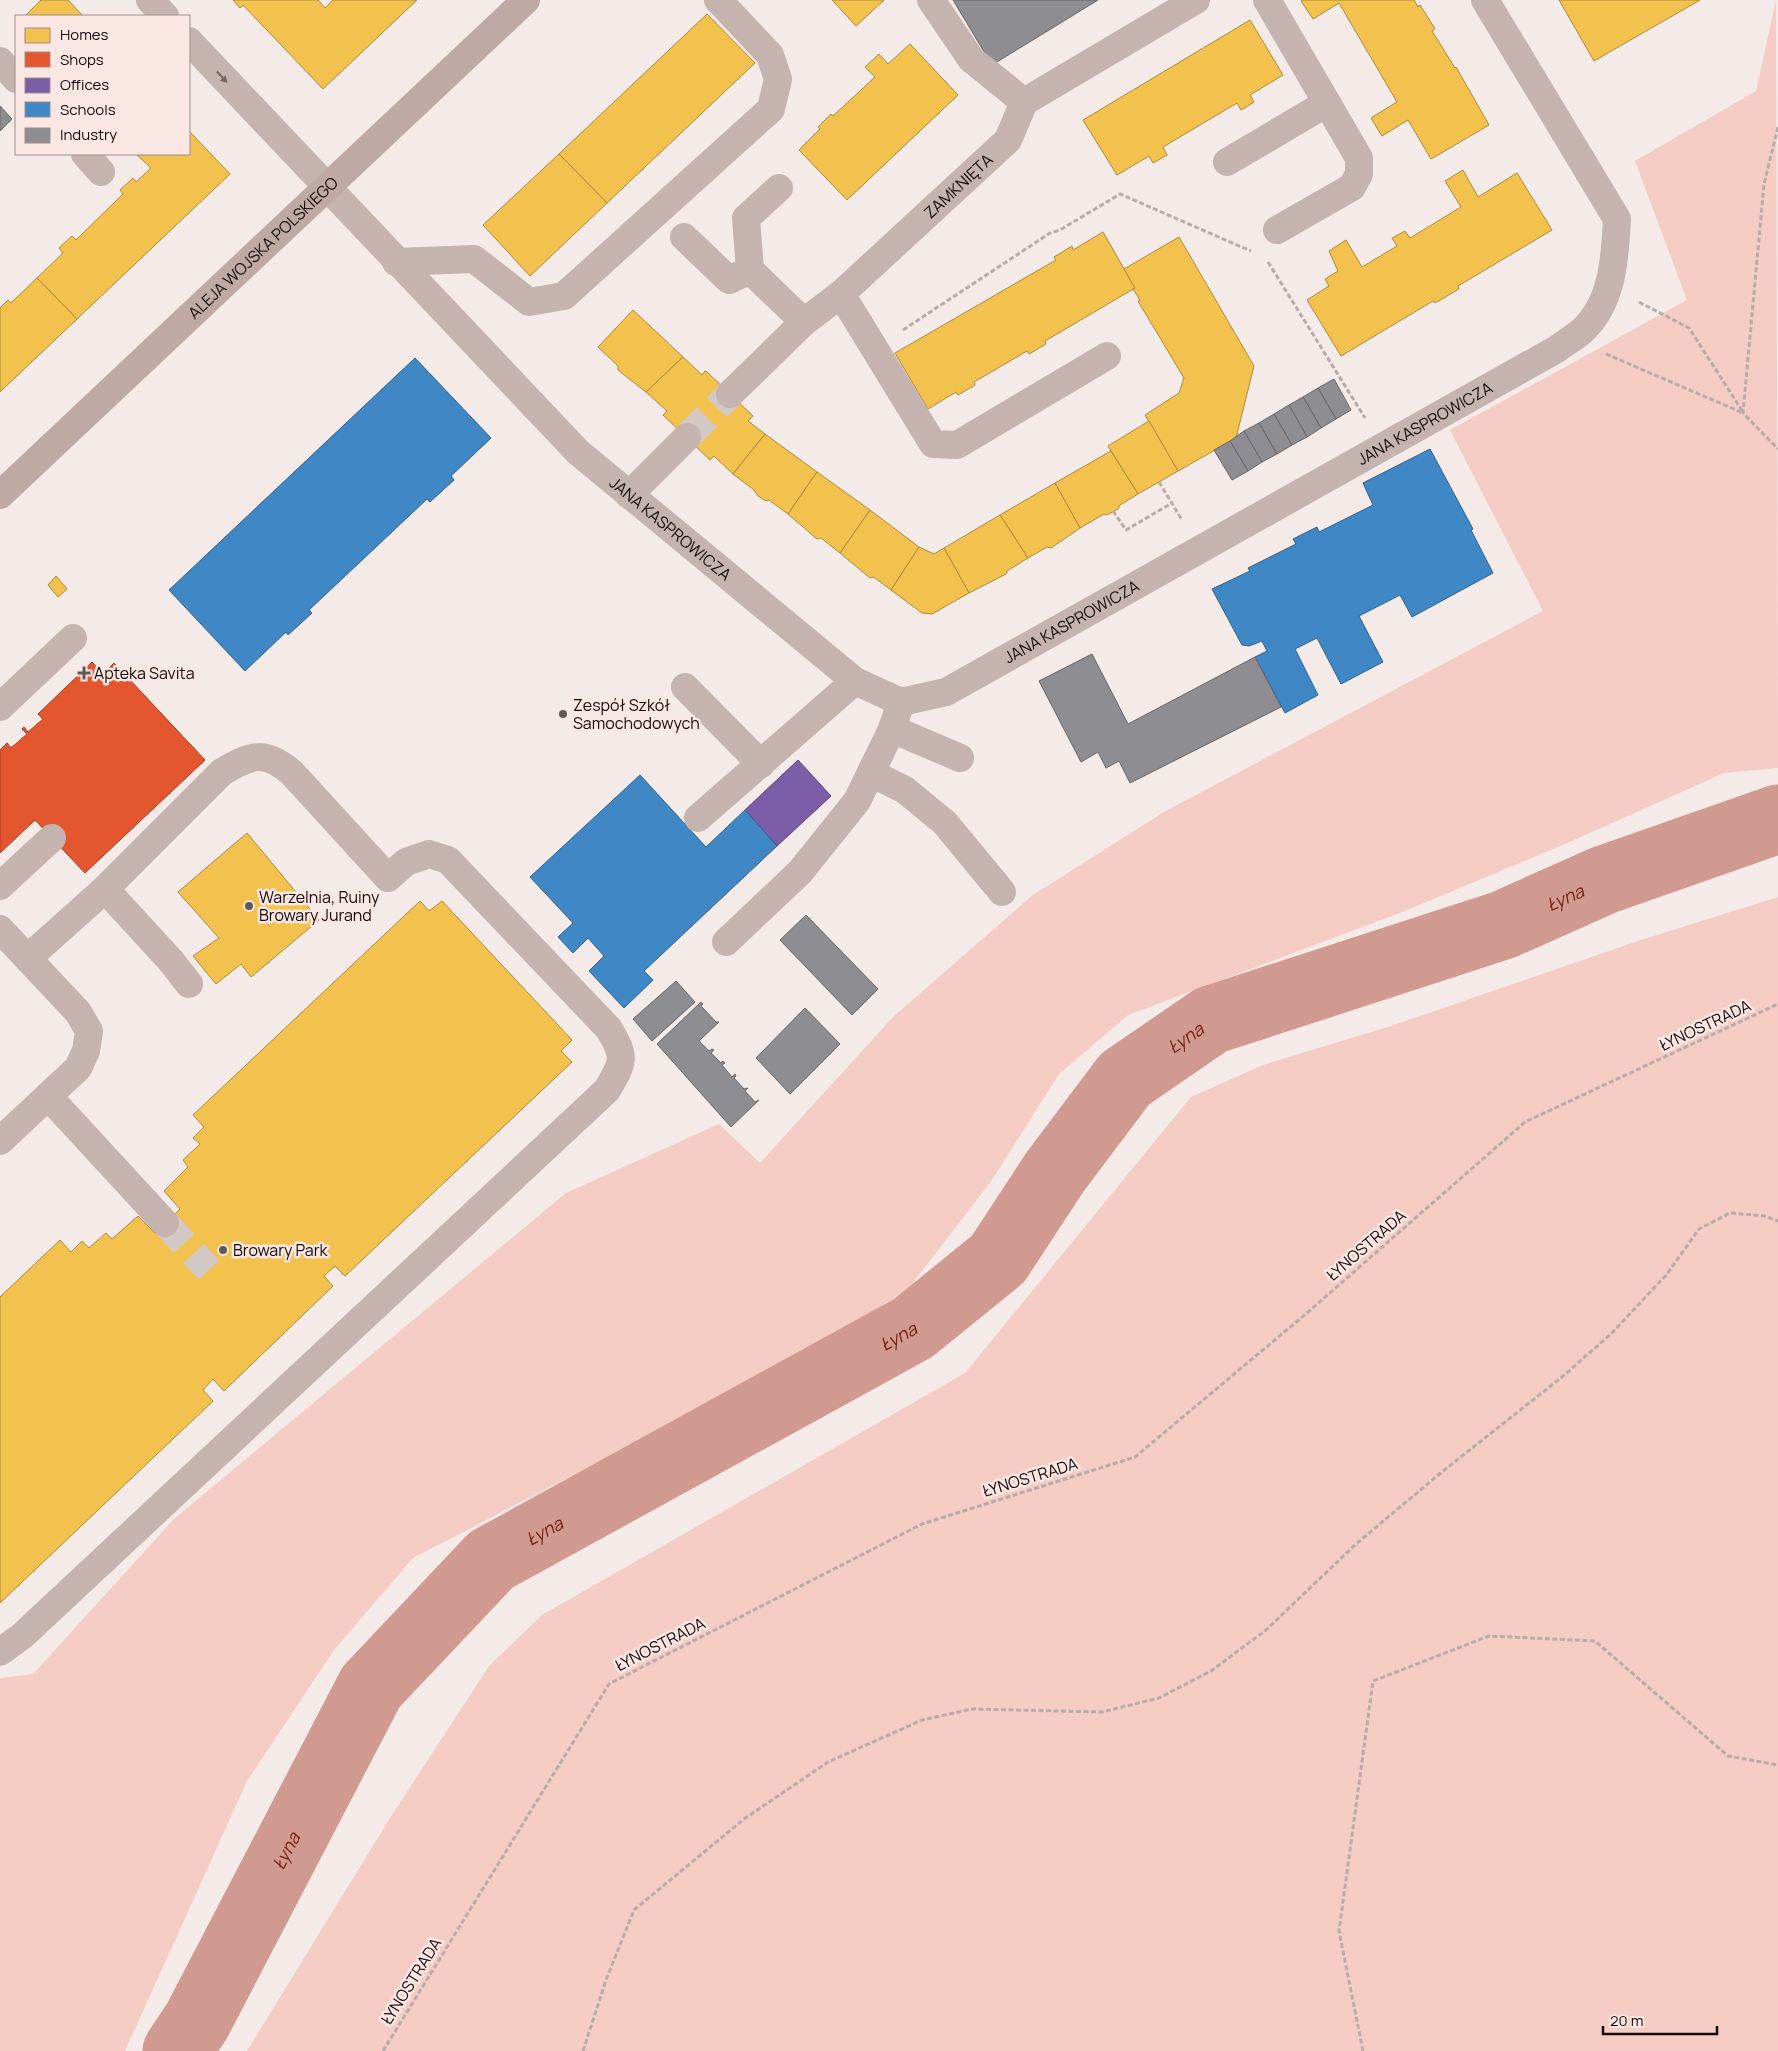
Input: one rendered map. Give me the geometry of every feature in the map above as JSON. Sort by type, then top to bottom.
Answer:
[{"type":"main road","name":"ALEJA WOJSKA POLSKIEGO","points":[[0,495],[526,0]]},
{"type":"street","points":[[150,0],[164,15]]},
{"type":"street","points":[[396,262],[474,259],[529,302],[564,296],[771,109],[778,79],[770,55],[718,0]]},
{"type":"street","points":[[931,0],[971,59],[1024,102],[1196,0]]},
{"type":"street","points":[[1267,0],[1359,158],[1359,174],[1352,187],[1277,230]]},
{"type":"street","name":"JANA KASPROWICZA","points":[[190,42],[396,262],[578,452],[856,681],[901,702],[946,692],[1584,330],[1602,305],[1615,259],[1617,219],[1485,0]]},
{"type":"street","points":[[0,61],[15,77]]},
{"type":"street","name":"ZAMKNIĘTA","points":[[730,394],[804,322],[841,294],[1008,140],[1024,102]]},
{"type":"street","points":[[1227,162],[1327,103]]},
{"type":"street","points":[[780,188],[746,218],[750,270],[804,322]]},
{"type":"street","points":[[684,237],[729,280],[750,270]]},
{"type":"street","points":[[841,294],[933,444],[957,445],[1107,356]]},
{"type":"street","points":[[629,495],[687,437]]},
{"type":"street","points":[[0,707],[73,638]]},
{"type":"street","points":[[698,818],[856,681]]},
{"type":"street","points":[[685,687],[761,764]]},
{"type":"street","points":[[726,942],[800,872],[858,801],[892,729],[901,702]]},
{"type":"street","points":[[892,729],[960,758]]},
{"type":"street","points":[[0,1652],[22,1636],[608,1090],[620,1070],[621,1049],[608,1029],[448,860],[429,854],[406,862],[388,878],[276,759],[258,757],[240,761],[222,772],[105,889],[28,958]]},
{"type":"street","points":[[871,773],[904,790],[946,822],[1002,892]]},
{"type":"street","points":[[0,886],[52,838]]},
{"type":"street","points":[[105,889],[171,961],[189,984]]},
{"type":"street","points":[[0,928],[78,1012],[89,1031],[86,1051],[78,1068],[0,1141]]},
{"type":"street","points":[[48,1096],[165,1223]]},
{"type":"path","points":[[1743,413],[1764,184],[1778,127]]},
{"type":"path","points":[[877,351],[915,320],[1042,238],[1060,230],[1120,194],[1256,254]]},
{"type":"path","points":[[1266,258],[1360,410]]},
{"type":"path","points":[[1636,300],[1689,328],[1743,413],[1778,449]]},
{"type":"path","points":[[1571,339],[1743,413]]},
{"type":"path","points":[[1159,482],[1187,527]]},
{"type":"path","points":[[1113,511],[1126,530],[1172,503]]},
{"type":"path","name":"ŁYNOSTRADA","points":[[383,2051],[609,1684],[922,1524],[1135,1457],[1307,1313],[1525,1122],[1778,1004]]},
{"type":"path","points":[[584,2051],[606,1980],[634,1910],[744,1819],[828,1762],[922,1720],[972,1709],[1102,1712],[1159,1698],[1211,1671],[1266,1630],[1356,1544],[1562,1377],[1612,1333],[1667,1274],[1699,1229],[1730,1213],[1765,1216],[1778,1221]]},
{"type":"path","points":[[1363,2051],[1339,1932],[1373,1681],[1489,1636],[1595,1641],[1728,1756],[1778,1765]]},
{"type":"shaded area","points":[[1776,0],[1778,768],[1724,773],[1565,844],[1405,911],[1128,1015],[1059,1074],[992,1180],[909,1288],[754,1386],[604,1459],[413,1558],[334,1650],[247,1781],[125,2051],[0,2051],[0,1678],[33,1674],[175,1518],[566,1193],[719,1124],[760,1163],[893,1017],[1033,895],[1164,812],[1543,611],[1450,430],[1687,300],[1635,161],[1756,91]]},
{"type":"shaded area","points":[[1778,897],[1778,2051],[247,2051],[390,1818],[489,1666],[542,1615],[965,1373],[1191,1097],[1263,1065],[1391,1026],[1641,940]]},
{"type":"building: Homes","points":[[41,0],[68,0],[82,15],[26,15]]},
{"type":"building: Homes","points":[[233,0],[318,0],[325,8],[333,0],[417,0],[323,89],[243,5],[240,8]]},
{"type":"building: Homes","points":[[832,0],[884,0],[856,26]]},
{"type":"building: Homes","points":[[1414,0],[1418,7],[1420,5],[1435,29],[1432,31],[1456,67],[1489,125],[1431,159],[1408,120],[1382,136],[1371,118],[1397,102],[1339,3],[1313,19],[1301,1]]},
{"type":"building: Homes","points":[[1559,0],[1700,0],[1594,61]]},
{"type":"building: Homes","points":[[707,14],[755,63],[607,203],[559,154]]},
{"type":"building: Homes","points":[[1250,20],[1283,75],[1250,95],[1254,102],[1241,110],[1237,103],[1163,147],[1167,155],[1153,163],[1149,156],[1117,175],[1083,120]]},
{"type":"building: Homes","points":[[910,44],[958,95],[847,200],[799,150],[820,129],[818,127],[831,114],[833,116],[875,77],[865,67],[879,54],[888,64]]},
{"type":"building: Homes","points":[[190,132],[230,174],[77,319],[37,278],[63,253],[59,248],[72,236],[76,240],[123,194],[120,190],[133,178],[136,182],[151,168],[137,155],[190,155]]},
{"type":"building: Homes","points":[[559,154],[607,203],[530,276],[483,225]]},
{"type":"building: Homes","points":[[1463,170],[1478,197],[1517,173],[1552,230],[1458,286],[1459,289],[1435,303],[1433,301],[1341,356],[1307,300],[1329,286],[1325,279],[1338,271],[1329,251],[1346,240],[1362,267],[1397,246],[1392,238],[1405,231],[1410,238],[1461,207],[1445,181]]},
{"type":"building: Homes","points":[[1103,232],[1135,288],[1045,341],[1046,344],[1029,354],[1027,351],[974,382],[975,385],[958,395],[956,392],[928,409],[895,353],[1056,260],[1054,257],[1072,246],[1073,250]]},
{"type":"building: Homes","points":[[1179,237],[1254,366],[1236,438],[1178,471],[1145,415],[1179,393],[1184,378],[1138,301],[1140,300],[1133,289],[1135,288],[1124,269]]},
{"type":"building: Homes","points":[[37,278],[77,319],[0,392],[0,308],[8,300],[11,303]]},
{"type":"building: Homes","points":[[633,310],[683,357],[646,392],[618,370],[618,366],[598,347]]},
{"type":"building: Homes","points":[[683,357],[702,375],[705,371],[707,372],[753,416],[748,421],[765,434],[733,474],[714,456],[710,460],[663,415],[667,411],[646,392]]},
{"type":"building: Homes","points":[[1149,421],[1178,471],[1138,494],[1108,446]]},
{"type":"building: Homes","points":[[765,434],[817,472],[788,514],[769,500],[766,501],[758,496],[754,490],[733,474]]},
{"type":"building: Homes","points":[[1111,451],[1138,494],[1120,505],[1118,509],[1107,515],[1104,514],[1080,528],[1055,483]]},
{"type":"building: Homes","points":[[817,472],[870,510],[840,553],[821,538],[817,539],[788,514]]},
{"type":"building: Homes","points":[[1055,483],[1080,528],[1051,548],[1047,547],[1028,558],[1000,515]]},
{"type":"building: Homes","points":[[870,510],[919,547],[891,590],[874,577],[870,578],[840,553]]},
{"type":"building: Homes","points":[[1000,515],[1028,558],[1007,571],[1006,574],[969,593],[944,548]]},
{"type":"building: Homes","points":[[919,547],[934,554],[944,548],[969,593],[932,614],[922,613],[891,590]]},
{"type":"building: Homes","points":[[56,576],[67,589],[58,597],[48,585]]},
{"type":"building: Homes","name":"Warzelnia, Ruiny Browary Jurand","points":[[247,833],[319,920],[251,977],[241,964],[216,984],[193,956],[219,938],[178,892]]},
{"type":"building: Homes","name":"Browary Park","points":[[420,901],[429,911],[442,901],[572,1040],[561,1051],[572,1062],[345,1276],[335,1266],[324,1276],[333,1286],[224,1391],[213,1379],[203,1390],[213,1401],[0,1603],[0,1297],[60,1240],[71,1252],[82,1241],[89,1248],[106,1233],[112,1239],[138,1216],[155,1233],[180,1209],[164,1191],[188,1167],[183,1160],[200,1144],[193,1138],[204,1127],[193,1115]]},
{"type":"building: Shops","points":[[92,662],[103,674],[114,663],[205,760],[85,873],[35,820],[0,853],[0,750],[7,743],[11,748],[27,734],[22,729],[24,727],[28,732],[43,719],[38,714]]},
{"type":"building: Offices","points":[[798,760],[831,796],[777,846],[745,810]]},
{"type":"building: Schools","points":[[415,358],[491,438],[451,476],[454,480],[430,502],[427,499],[309,610],[312,613],[288,635],[286,632],[245,671],[169,590]]},
{"type":"building: Schools","points":[[1430,449],[1473,529],[1471,530],[1493,573],[1412,617],[1400,595],[1359,616],[1383,662],[1341,684],[1317,638],[1295,649],[1318,695],[1285,713],[1255,657],[1267,651],[1262,641],[1249,646],[1242,645],[1212,589],[1250,571],[1248,568],[1296,544],[1293,539],[1317,527],[1319,532],[1373,505],[1363,483]]},
{"type":"building: Schools","points":[[640,775],[706,847],[745,810],[777,846],[644,971],[653,980],[624,1008],[589,971],[604,956],[588,938],[573,953],[558,937],[573,923],[530,877]]},
{"type":"building: Industry","points":[[953,0],[1098,0],[992,65]]},
{"type":"building: Industry","points":[[0,106],[12,119],[0,131]]},
{"type":"building: Industry","points":[[1334,379],[1351,410],[1336,419],[1318,388]]},
{"type":"building: Industry","points":[[1318,388],[1336,419],[1321,428],[1303,397]]},
{"type":"building: Industry","points":[[1303,397],[1321,428],[1307,437],[1289,405]]},
{"type":"building: Industry","points":[[1289,405],[1307,437],[1292,445],[1274,414]]},
{"type":"building: Industry","points":[[1274,414],[1292,445],[1277,454],[1259,423]]},
{"type":"building: Industry","points":[[1259,423],[1277,454],[1262,462],[1244,431]]},
{"type":"building: Industry","points":[[1244,431],[1262,462],[1248,471],[1230,441]]},
{"type":"building: Industry","points":[[1230,441],[1248,471],[1232,480],[1214,450]]},
{"type":"building: Industry","points":[[1092,654],[1128,724],[1255,657],[1281,707],[1130,783],[1119,761],[1106,768],[1098,752],[1081,762],[1039,681]]},
{"type":"building: Industry","points":[[806,915],[878,989],[852,1015],[780,940]]},
{"type":"building: Industry","points":[[676,981],[695,1002],[652,1041],[633,1019]]},
{"type":"building: Industry","points":[[701,1002],[703,1004],[701,1006],[716,1022],[719,1022],[699,1041],[709,1051],[714,1050],[711,1053],[721,1063],[723,1061],[725,1063],[722,1065],[732,1077],[735,1074],[734,1078],[744,1089],[748,1088],[745,1091],[755,1102],[759,1100],[731,1127],[657,1044]]},
{"type":"building: Industry","points":[[805,1008],[840,1044],[790,1094],[756,1058]]},
{"type":"waterway","name":"Łyna","points":[[177,2051],[197,2021],[371,1687],[491,1560],[913,1328],[998,1259],[1055,1172],[1125,1079],[1211,1020],[1503,925],[1604,880],[1778,819]]},
{"type":"tunnel","points":[[687,437],[730,394]]},
{"type":"tunnel","points":[[165,1223],[209,1270]]},
{"type":"place","name":"Apteka Savita","points":[[84,673]]},
{"type":"place","name":"Zespół Szkół Samochodowych","points":[[563,714]]},
{"type":"place","name":"Warzelnia, Ruiny Browary Jurand","points":[[249,906]]},
{"type":"place","name":"Browary Park","points":[[223,1250]]}]
